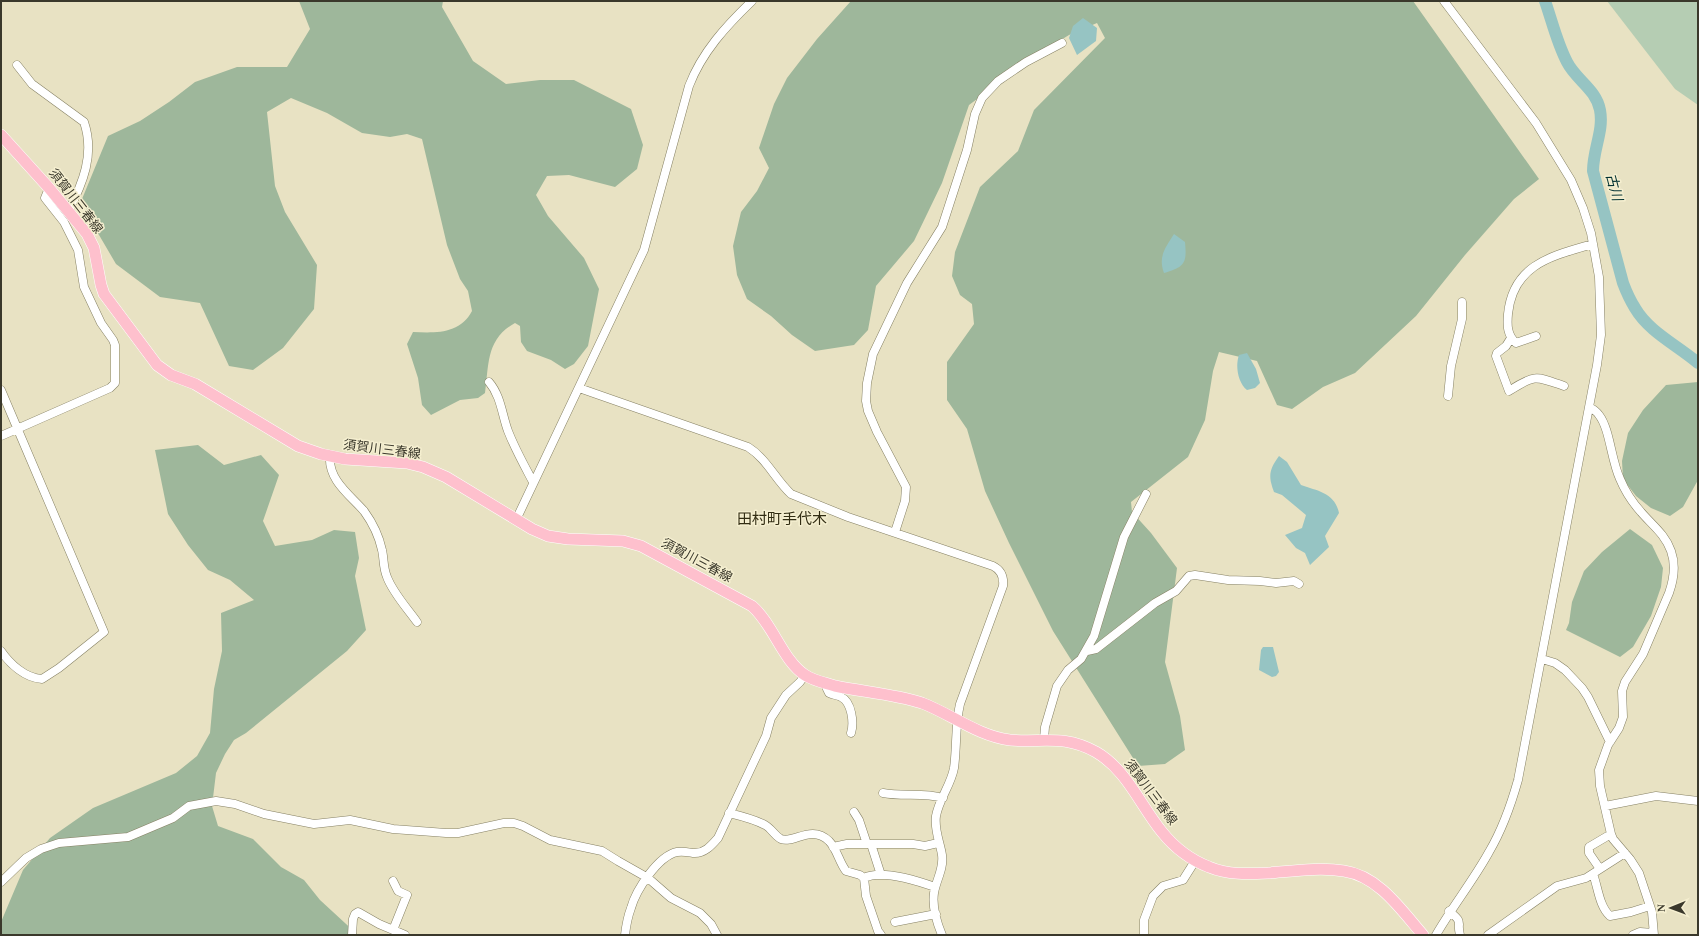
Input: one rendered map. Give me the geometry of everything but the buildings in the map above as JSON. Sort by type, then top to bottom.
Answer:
[{"type":"main road","name":"須賀川三春線","points":[[1,135],[49,188],[91,241],[96,257],[100,285],[104,294],[157,365],[171,375],[196,384],[285,438],[309,450],[345,459],[407,463],[422,467],[446,477],[540,534],[568,539],[632,542],[756,609],[794,664],[805,675],[831,685],[922,704],[992,736],[1010,740],[1063,740],[1084,747],[1096,753],[1114,766],[1161,831],[1171,842],[1195,861],[1220,871],[1238,874],[1334,870],[1356,874],[1382,889],[1423,935]]},
{"type":"street","points":[[516,520],[533,482],[580,388],[644,250],[689,86],[696,68],[708,50],[752,1]]},
{"type":"street","points":[[1436,935],[1450,911],[1490,852],[1504,823],[1512,801],[1521,766],[1542,659],[1597,365],[1601,321],[1600,277],[1593,244],[1580,201],[1571,180],[1536,123],[1444,1]]},
{"type":"street","points":[[894,532],[905,501],[906,487],[880,438],[868,411],[866,401],[867,383],[873,354],[907,283],[942,227],[967,150],[975,114],[982,98],[998,81],[1026,62],[1062,43]]},
{"type":"street","points":[[17,66],[32,84],[84,122],[87,130],[88,160],[80,187],[68,212]]},
{"type":"street","points":[[1,436],[110,388],[115,384],[115,345],[101,323],[84,287],[78,250],[64,222],[45,198],[49,188]]},
{"type":"street","points":[[1536,336],[1516,343],[1511,338],[1508,330],[1509,304],[1520,280],[1531,267],[1554,256],[1593,244]]},
{"type":"street","points":[[1448,396],[1452,366],[1462,319],[1462,302]]},
{"type":"street","points":[[1511,338],[1506,346],[1497,353],[1496,356],[1510,391],[1536,377],[1564,386]]},
{"type":"street","points":[[489,382],[496,391],[513,444],[533,482]]},
{"type":"street","points":[[580,388],[748,447],[763,458],[784,488],[791,494],[848,517],[997,568],[1003,578],[1004,586],[960,704],[954,770],[936,819],[936,830],[942,855],[942,865],[934,900],[942,935]]},
{"type":"street","points":[[1,390],[104,632],[42,680],[16,668],[1,651]]},
{"type":"street","points":[[1589,407],[1601,418],[1606,430],[1614,464],[1627,493],[1641,513],[1659,530],[1667,542],[1674,560],[1672,583],[1669,593],[1643,654],[1625,682],[1622,691],[1623,716],[1619,728],[1610,742],[1599,773],[1600,786],[1606,806],[1611,834],[1613,839],[1639,873],[1650,906],[1654,934],[1640,932],[1633,935]]},
{"type":"street","points":[[330,456],[330,465],[337,482],[364,512],[375,530],[382,550],[386,576],[417,622]]},
{"type":"street","points":[[1044,739],[1045,727],[1057,686],[1068,670],[1087,652],[1094,636],[1124,536],[1146,494]]},
{"type":"street","points":[[1087,652],[1096,649],[1155,603],[1176,591],[1189,576],[1195,575],[1228,580],[1276,583],[1294,581],[1299,584]]},
{"type":"street","points":[[1542,659],[1555,663],[1565,670],[1582,688],[1588,697],[1606,737],[1610,742]]},
{"type":"street","points":[[625,935],[632,904],[640,888],[655,867],[673,854],[684,852],[699,853],[706,850],[718,838],[729,813],[747,780],[766,736],[771,718],[786,695],[805,675]]},
{"type":"street","points":[[831,685],[827,689],[829,693],[841,697],[846,701],[851,713],[851,733]]},
{"type":"street","points":[[883,793],[907,796],[924,794],[943,798]]},
{"type":"street","points":[[1606,806],[1656,796],[1698,801]]},
{"type":"street","points":[[1,882],[26,858],[41,848],[59,843],[128,837],[173,818],[189,806],[216,801],[235,804],[264,814],[314,824],[350,820],[394,829],[458,833],[504,822],[523,826],[550,840],[602,851],[648,878],[671,898],[706,918],[714,928],[717,935]]},
{"type":"street","points":[[854,812],[859,820],[881,875]]},
{"type":"street","points":[[729,813],[765,825],[781,839],[790,839],[808,834],[817,835],[827,840],[833,847],[846,871],[860,875],[864,878],[881,875],[911,880],[936,887]]},
{"type":"street","points":[[1611,834],[1589,846],[1589,853],[1596,872],[1606,913],[1610,916],[1624,914],[1650,906]]},
{"type":"street","points":[[833,847],[847,844],[903,844],[925,846],[938,843]]},
{"type":"street","points":[[1488,935],[1557,886],[1586,878],[1625,853]]},
{"type":"street","points":[[1144,935],[1144,920],[1153,896],[1163,886],[1183,880],[1195,861]]},
{"type":"street","points":[[864,878],[868,901],[878,931],[881,935]]},
{"type":"street","points":[[393,930],[407,895],[398,891],[394,881]]},
{"type":"street","points":[[1450,911],[1460,922],[1460,935]]},
{"type":"street","points":[[352,935],[353,919],[355,914],[358,912],[405,935]]},
{"type":"street","points":[[895,922],[936,914]]},
{"type":"green space","points":[[299,1],[443,1],[442,7],[473,61],[506,84],[540,80],[574,80],[631,109],[643,145],[637,169],[615,187],[569,175],[547,176],[536,195],[548,216],[584,258],[599,289],[588,346],[574,364],[565,369],[551,360],[527,351],[521,342],[520,326],[515,323],[506,329],[494,345],[489,362],[485,393],[478,398],[460,400],[431,415],[422,405],[418,378],[407,344],[413,332],[439,332],[454,328],[467,319],[472,311],[468,291],[460,279],[447,245],[422,139],[407,134],[390,137],[362,133],[327,113],[291,98],[267,112],[275,186],[285,212],[317,265],[314,309],[283,348],[253,370],[229,366],[200,303],[160,297],[116,264],[92,223],[82,199],[108,136],[140,121],[169,102],[195,82],[237,67],[287,67],[310,29]]},
{"type":"green space","points":[[851,1],[1413,1],[1539,179],[1514,199],[1465,255],[1416,316],[1355,373],[1323,387],[1292,409],[1277,405],[1257,361],[1219,352],[1213,371],[1205,420],[1188,457],[1131,502],[1132,512],[1151,533],[1177,568],[1165,662],[1180,716],[1185,750],[1165,764],[1138,766],[1053,631],[985,491],[967,429],[947,400],[947,362],[974,324],[972,304],[960,295],[952,276],[955,252],[980,187],[1018,151],[1034,110],[1105,38],[1097,23],[1069,35],[1035,56],[969,105],[942,183],[914,241],[876,286],[868,330],[854,345],[815,351],[792,335],[771,316],[747,299],[737,275],[733,246],[741,212],[757,191],[769,168],[759,148],[774,104],[787,78],[817,39]]},
{"type":"green space","points":[[1607,1],[1698,1],[1698,105],[1675,89]]},
{"type":"green space","points":[[1698,382],[1698,480],[1683,507],[1670,516],[1651,508],[1636,496],[1623,479],[1622,461],[1628,433],[1643,410],[1666,385]]},
{"type":"green space","points":[[198,445],[224,465],[261,455],[279,475],[263,521],[275,546],[312,540],[334,530],[355,532],[359,558],[355,576],[366,630],[347,651],[246,733],[234,740],[216,773],[212,806],[218,826],[253,839],[281,867],[304,880],[320,900],[358,935],[1,935],[1,922],[23,870],[50,838],[93,808],[176,773],[197,756],[210,733],[214,689],[222,651],[221,613],[254,600],[230,580],[208,570],[188,545],[168,514],[155,450]]},
{"type":"green space","points":[[1630,529],[1652,545],[1663,568],[1661,587],[1651,616],[1633,647],[1620,657],[1566,630],[1569,623],[1572,602],[1584,571],[1602,552]]},
{"type":"water","points":[[1083,18],[1097,28],[1096,41],[1077,55],[1069,38],[1073,26]]},
{"type":"water","points":[[1174,234],[1185,242],[1185,259],[1176,269],[1164,273],[1162,267],[1163,253]]},
{"type":"water","points":[[1247,353],[1256,369],[1260,383],[1255,388],[1247,390],[1239,379],[1237,364],[1239,355]]},
{"type":"water","points":[[1279,456],[1287,462],[1301,485],[1319,491],[1330,497],[1337,506],[1339,513],[1325,536],[1329,547],[1310,565],[1305,553],[1296,548],[1285,535],[1302,528],[1306,515],[1282,495],[1274,492],[1270,473]]},
{"type":"water","points":[[1263,647],[1273,647],[1279,672],[1276,676],[1272,677],[1259,670],[1261,650]]},
{"type":"waterway","name":"古川","points":[[1545,1],[1563,55],[1575,74],[1590,90],[1598,103],[1600,110],[1601,125],[1593,163],[1593,171],[1625,289],[1641,317],[1664,338],[1698,363]]},
{"type":"district","name":"田村町手代木","points":[[782,519]]}]
